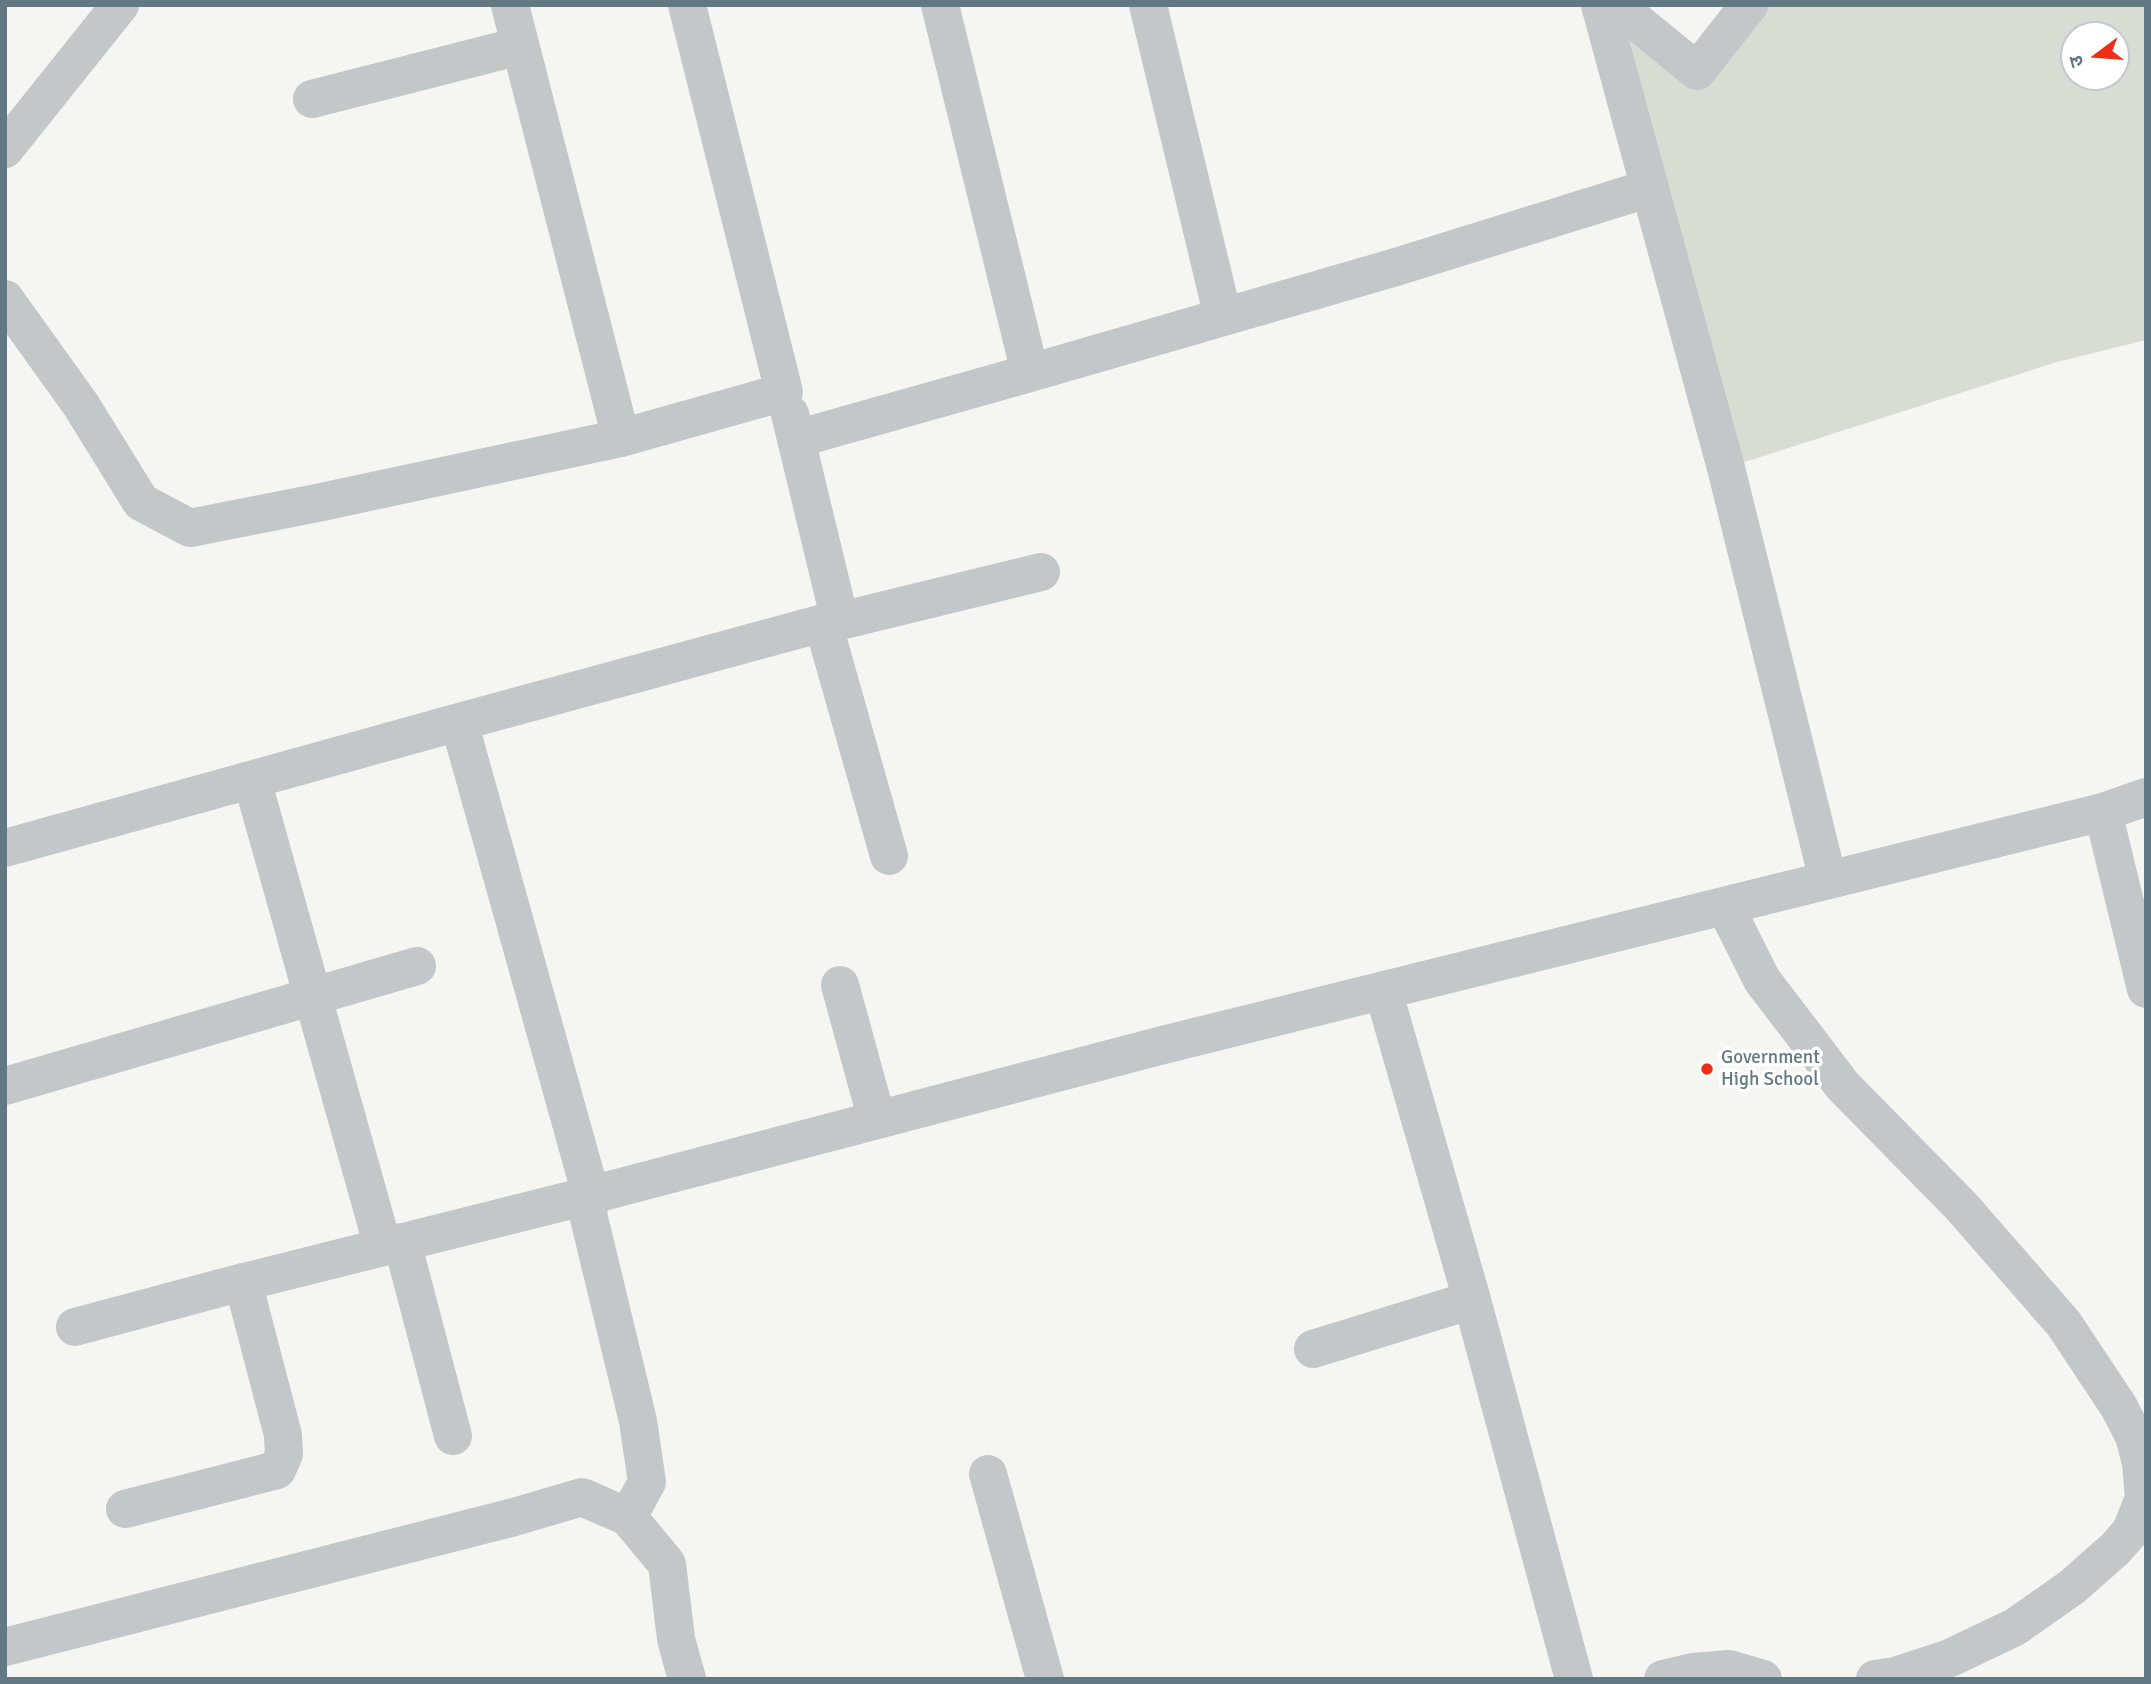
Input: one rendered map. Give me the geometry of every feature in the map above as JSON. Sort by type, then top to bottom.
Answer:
[{"type":"street","points":[[5,149],[120,5]]},
{"type":"street","points":[[510,5],[621,438]]},
{"type":"street","points":[[687,5],[796,439],[831,622],[889,856]]},
{"type":"street","points":[[940,5],[1030,373]]},
{"type":"street","points":[[1148,5],[1223,317]]},
{"type":"street","points":[[1600,5],[1723,456],[1828,880]]},
{"type":"street","points":[[1616,5],[1697,71],[1749,5]]},
{"type":"street","points":[[313,99],[520,46]]},
{"type":"street","points":[[796,439],[1396,267],[1650,188]]},
{"type":"street","points":[[5,299],[81,405],[141,502],[190,528],[621,438],[784,392]]},
{"type":"street","points":[[5,848],[831,622],[1041,572]]},
{"type":"street","points":[[459,722],[591,1195],[588,1214],[638,1421],[647,1482],[628,1517]]},
{"type":"street","points":[[253,780],[313,996],[453,1436]]},
{"type":"street","points":[[75,1327],[1163,1045],[2103,812],[2146,797]]},
{"type":"street","points":[[2103,812],[2146,989]]},
{"type":"street","points":[[1725,906],[1762,980],[1843,1086],[1961,1206],[2064,1324],[2119,1407],[2140,1433],[2144,1498],[2139,1540],[2115,1549],[2071,1587],[2015,1627],[1950,1658],[1895,1676],[1875,1679]]},
{"type":"street","points":[[5,1086],[417,966]]},
{"type":"street","points":[[840,985],[877,1120]]},
{"type":"street","points":[[1384,990],[1472,1300],[1574,1679]]},
{"type":"street","points":[[125,1509],[277,1470],[284,1454],[283,1435],[243,1282]]},
{"type":"street","points":[[1313,1349],[1472,1300]]},
{"type":"street","points":[[988,1474],[1045,1679]]},
{"type":"street","points":[[5,1647],[514,1517],[582,1497],[628,1517],[667,1563],[676,1639],[687,1679]]},
{"type":"street","points":[[1663,1679],[1693,1672],[1729,1669],[1763,1679]]},
{"type":"shaded area","points":[[1616,5],[1697,71],[1749,5],[2146,5],[2146,340],[2057,362],[1726,468]]},
{"type":"place","name":"Government High School","points":[[1707,1069]]}]
